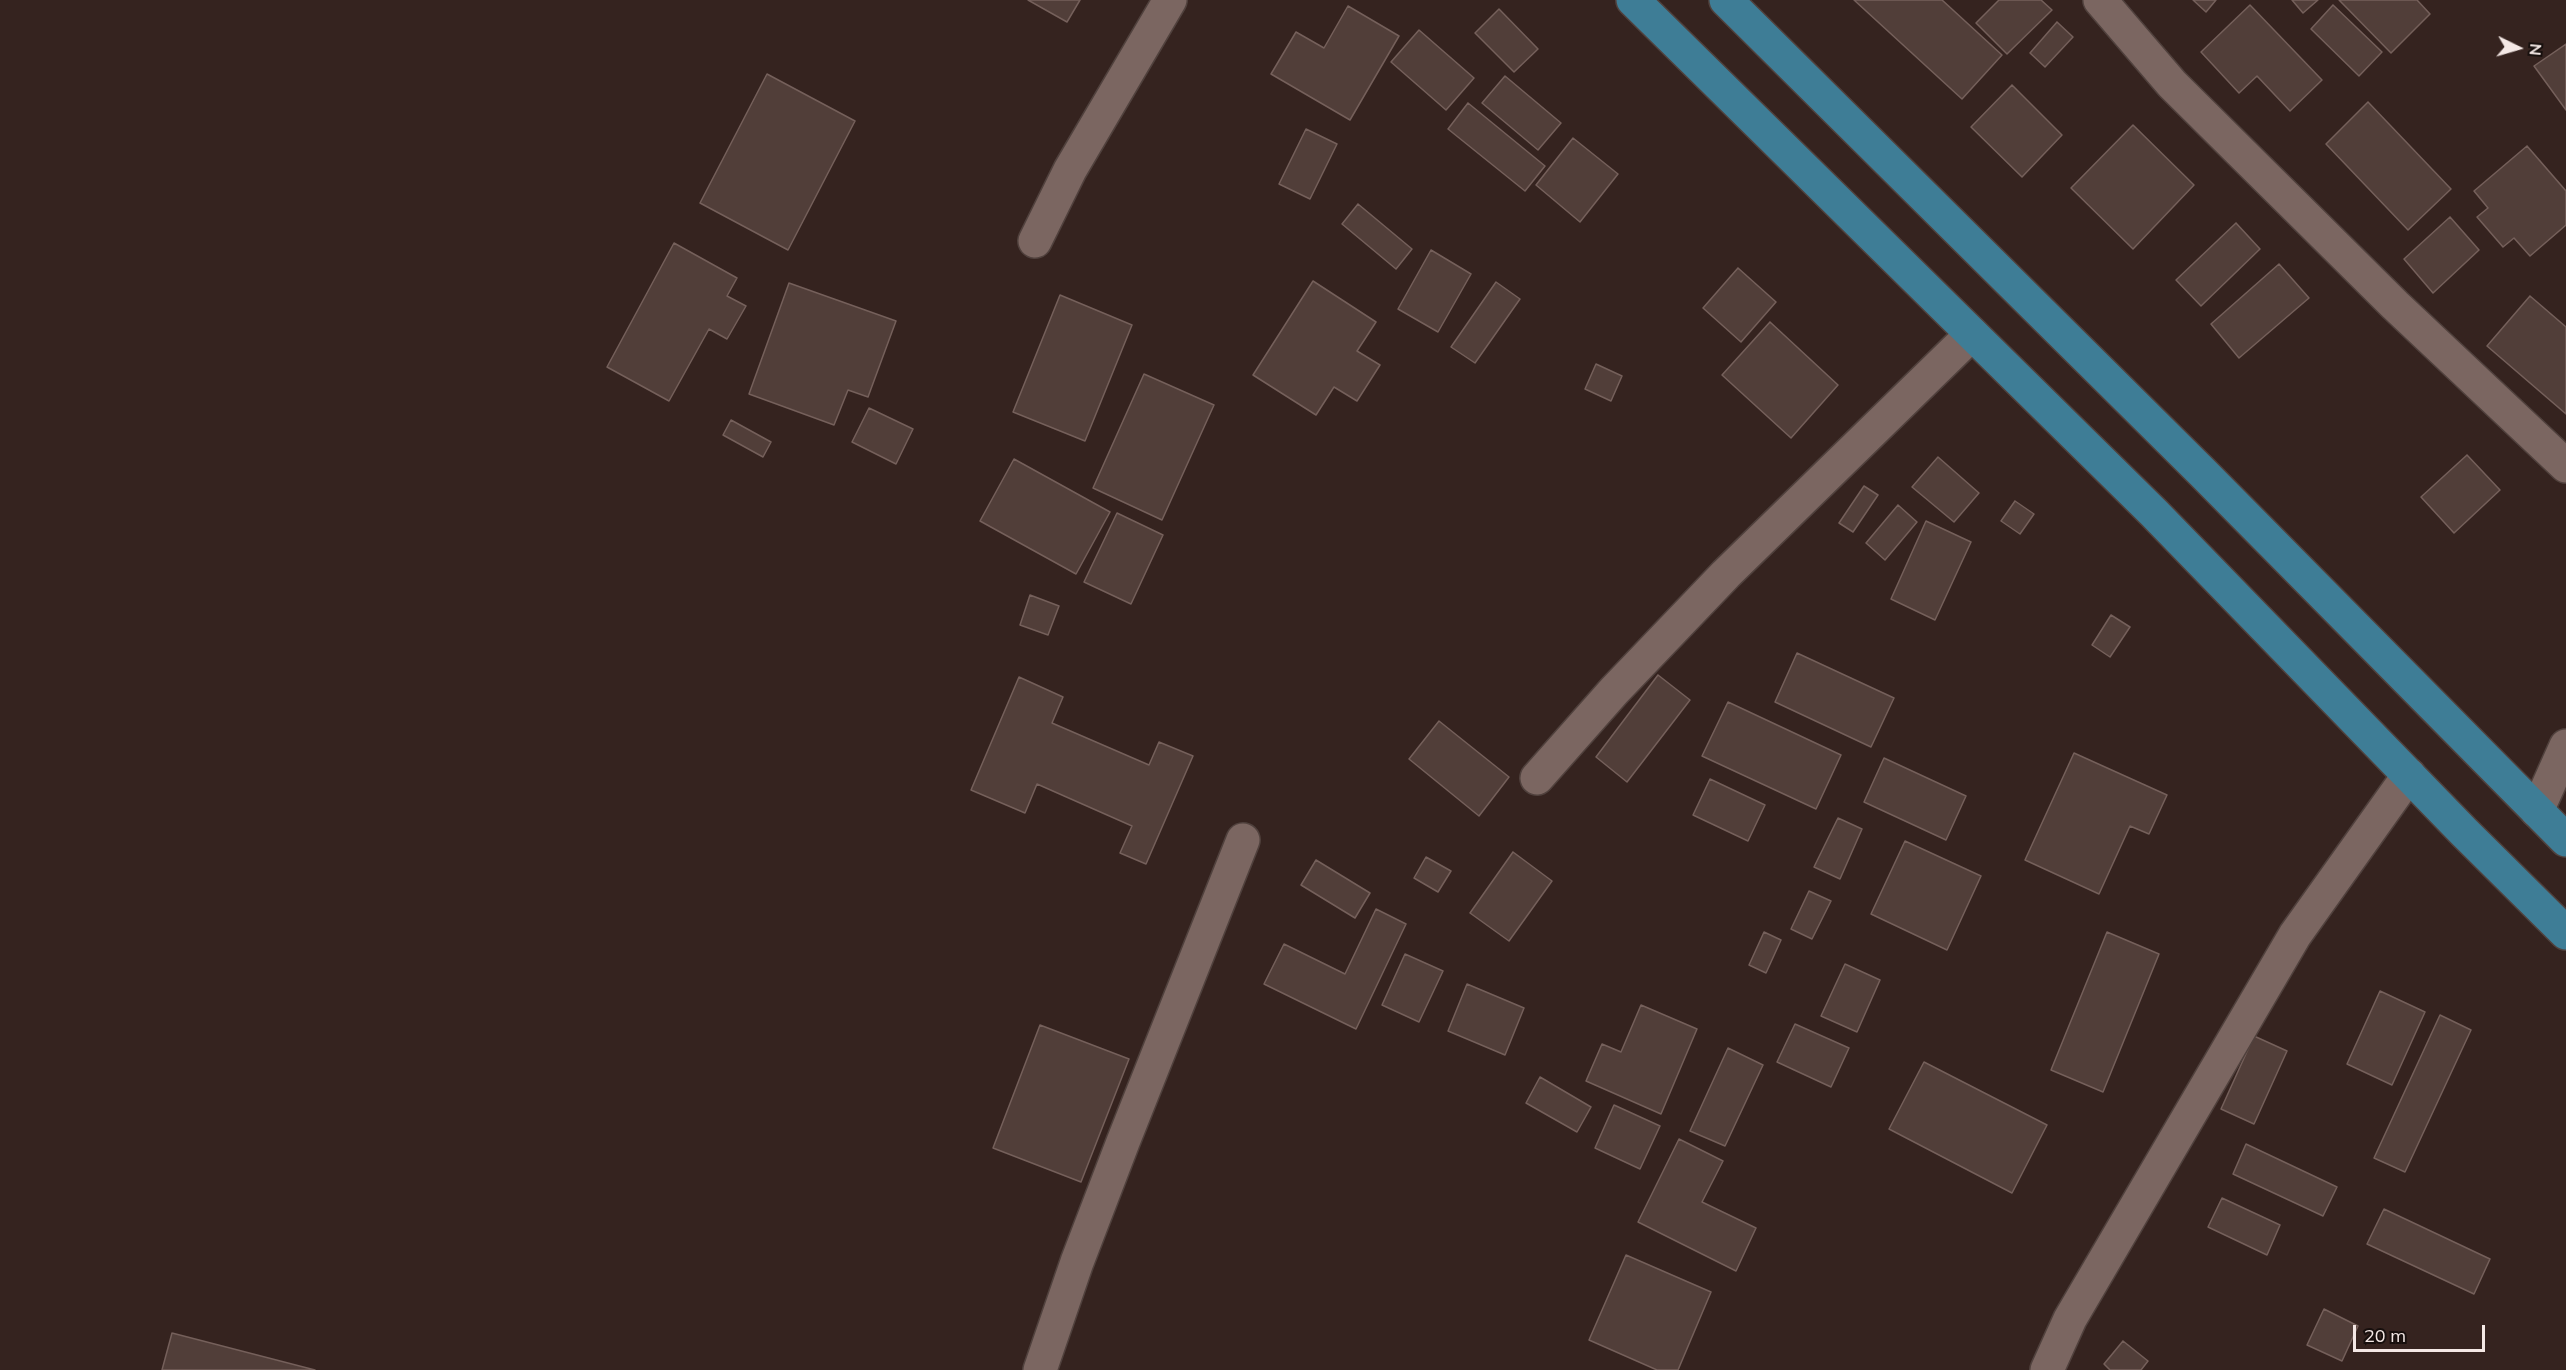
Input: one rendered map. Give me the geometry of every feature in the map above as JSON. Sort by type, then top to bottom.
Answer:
[{"type":"main road","points":[[1633,0],[2154,513],[2566,933]]},
{"type":"main road","points":[[1726,0],[2194,465],[2566,840]]},
{"type":"street","points":[[1035,241],[1070,170],[1170,0]]},
{"type":"street","points":[[2100,0],[2172,84],[2395,305],[2566,466]]},
{"type":"street","points":[[1537,777],[1614,691],[1726,574],[1972,334]]},
{"type":"street","points":[[2537,811],[2566,746]]},
{"type":"street","points":[[2047,1370],[2070,1319],[2295,935],[2409,775]]},
{"type":"street","points":[[1040,1370],[1119,1153],[1243,840]]},
{"type":"building","points":[[1028,0],[1080,0],[1067,22]]},
{"type":"building","points":[[1854,0],[1942,0],[2002,55],[1962,99]]},
{"type":"building","points":[[1999,0],[2041,0],[2052,10],[2007,54],[1976,23]]},
{"type":"building","points":[[2193,0],[2216,0],[2206,12]]},
{"type":"building","points":[[2292,0],[2318,0],[2303,13]]},
{"type":"building","points":[[2339,0],[2417,0],[2430,14],[2391,53]]},
{"type":"building","points":[[2250,5],[2322,80],[2290,111],[2257,76],[2239,93],[2201,52]]},
{"type":"building","points":[[2333,5],[2382,52],[2359,76],[2311,29]]},
{"type":"building","points":[[1348,6],[1399,36],[1350,120],[1271,74],[1296,32],[1324,48]]},
{"type":"building","points":[[1499,9],[1538,49],[1514,72],[1475,33]]},
{"type":"building","points":[[2057,22],[2073,37],[2045,67],[2030,53]]},
{"type":"building","points":[[1419,30],[1474,78],[1446,110],[1391,62]]},
{"type":"building","points":[[2566,44],[2566,110],[2534,66]]},
{"type":"building","points":[[767,74],[855,121],[788,250],[700,203]]},
{"type":"building","points":[[1505,76],[1561,123],[1538,150],[1482,103]]},
{"type":"building","points":[[2012,85],[2062,135],[2022,177],[1971,127]]},
{"type":"building","points":[[2368,102],[2451,189],[2408,230],[2326,144]]},
{"type":"building","points":[[1468,103],[1545,166],[1525,191],[1448,129]]},
{"type":"building","points":[[2133,125],[2194,185],[2133,249],[2071,188]]},
{"type":"building","points":[[1306,129],[1337,144],[1310,199],[1279,184]]},
{"type":"building","points":[[1573,138],[1618,174],[1580,222],[1536,185]]},
{"type":"building","points":[[2527,146],[2566,191],[2566,225],[2530,256],[2514,238],[2503,247],[2477,217],[2488,208],[2474,191]]},
{"type":"building","points":[[1358,204],[1412,249],[1396,269],[1342,224]]},
{"type":"building","points":[[2450,217],[2479,250],[2433,293],[2404,259]]},
{"type":"building","points":[[2236,223],[2260,249],[2201,306],[2176,280]]},
{"type":"building","points":[[674,243],[737,278],[727,296],[746,306],[727,339],[709,329],[669,401],[607,367]]},
{"type":"building","points":[[1431,250],[1471,274],[1438,332],[1398,309]]},
{"type":"building","points":[[2279,264],[2309,298],[2239,358],[2211,324]]},
{"type":"building","points":[[1738,268],[1776,302],[1741,342],[1703,308]]},
{"type":"building","points":[[1313,281],[1376,322],[1357,351],[1380,365],[1357,401],[1334,387],[1316,415],[1253,375]]},
{"type":"building","points":[[1496,282],[1520,299],[1475,363],[1451,347]]},
{"type":"building","points":[[789,283],[896,321],[868,397],[848,390],[834,425],[749,394]]},
{"type":"building","points":[[1060,295],[1132,325],[1085,441],[1013,412]]},
{"type":"building","points":[[2530,296],[2566,327],[2566,414],[2487,346]]},
{"type":"building","points":[[1770,322],[1838,385],[1791,438],[1722,375]]},
{"type":"building","points":[[1596,364],[1622,376],[1611,401],[1585,389]]},
{"type":"building","points":[[1144,374],[1214,405],[1162,520],[1093,488]]},
{"type":"building","points":[[869,408],[913,429],[896,464],[852,442]]},
{"type":"building","points":[[731,420],[771,442],[763,457],[723,435]]},
{"type":"building","points":[[2467,455],[2500,490],[2454,533],[2421,497]]},
{"type":"building","points":[[1938,457],[1979,493],[1954,522],[1912,487]]},
{"type":"building","points":[[1014,459],[1110,512],[1076,574],[980,521]]},
{"type":"building","points":[[1864,486],[1878,495],[1853,532],[1839,523]]},
{"type":"building","points":[[2015,501],[2034,514],[2020,534],[2001,521]]},
{"type":"building","points":[[1898,505],[1917,522],[1885,560],[1866,543]]},
{"type":"building","points":[[1117,513],[1163,535],[1131,604],[1084,582]]},
{"type":"building","points":[[1926,521],[1971,542],[1935,620],[1891,599]]},
{"type":"building","points":[[1030,595],[1059,606],[1048,635],[1020,625]]},
{"type":"building","points":[[2111,615],[2130,627],[2110,657],[2092,645]]},
{"type":"building","points":[[1797,653],[1894,698],[1871,747],[1775,702]]},
{"type":"building","points":[[1658,675],[1690,700],[1627,782],[1596,757]]},
{"type":"building","points":[[1019,677],[1063,697],[1052,723],[1149,765],[1159,742],[1193,756],[1146,864],[1120,853],[1132,826],[1037,784],[1025,813],[971,790]]},
{"type":"building","points":[[1728,702],[1841,755],[1816,809],[1702,756]]},
{"type":"building","points":[[1439,721],[1509,777],[1479,816],[1409,759]]},
{"type":"building","points":[[2074,753],[2167,795],[2149,834],[2130,826],[2099,894],[2025,860]]},
{"type":"building","points":[[1884,758],[1966,796],[1946,840],[1864,802]]},
{"type":"building","points":[[1710,779],[1765,805],[1748,841],[1693,815]]},
{"type":"building","points":[[1838,818],[1862,829],[1840,879],[1814,867]]},
{"type":"building","points":[[1905,841],[1981,876],[1947,950],[1871,914]]},
{"type":"building","points":[[1513,852],[1552,881],[1509,941],[1470,913]]},
{"type":"building","points":[[1426,857],[1451,871],[1438,892],[1414,878]]},
{"type":"building","points":[[1316,860],[1370,893],[1355,918],[1301,885]]},
{"type":"building","points":[[1809,891],[1831,901],[1812,939],[1791,929]]},
{"type":"building","points":[[1376,909],[1406,924],[1356,1029],[1264,984],[1284,944],[1345,974]]},
{"type":"building","points":[[1764,932],[1781,940],[1766,973],[1749,965]]},
{"type":"building","points":[[2107,932],[2159,954],[2103,1092],[2051,1070]]},
{"type":"building","points":[[1405,954],[1443,971],[1419,1022],[1382,1005]]},
{"type":"building","points":[[1845,964],[1880,980],[1857,1032],[1821,1016]]},
{"type":"building","points":[[1467,984],[1524,1008],[1505,1055],[1448,1031]]},
{"type":"building","points":[[2380,991],[2425,1012],[2392,1085],[2347,1064]]},
{"type":"building","points":[[1641,1005],[1697,1029],[1661,1114],[1586,1081],[1602,1044],[1621,1052]]},
{"type":"building","points":[[2440,1015],[2471,1030],[2405,1172],[2374,1158]]},
{"type":"building","points":[[1795,1024],[1849,1048],[1831,1087],[1777,1062]]},
{"type":"building","points":[[1040,1025],[1129,1059],[1081,1182],[993,1148]]},
{"type":"building","points":[[2254,1036],[2287,1051],[2254,1124],[2221,1109]]},
{"type":"building","points":[[1728,1048],[1763,1065],[1725,1146],[1690,1131]]},
{"type":"building","points":[[1924,1062],[2047,1125],[2012,1193],[1889,1129]]},
{"type":"building","points":[[1540,1077],[1591,1107],[1577,1132],[1526,1103]]},
{"type":"building","points":[[1614,1105],[1660,1126],[1640,1169],[1595,1148]]},
{"type":"building","points":[[1679,1139],[1723,1161],[1702,1202],[1756,1228],[1736,1271],[1638,1222]]},
{"type":"building","points":[[2246,1144],[2337,1187],[2323,1216],[2233,1174]]},
{"type":"building","points":[[2222,1198],[2280,1225],[2267,1255],[2208,1227]]},
{"type":"building","points":[[2384,1209],[2490,1259],[2474,1294],[2367,1244]]},
{"type":"building","points":[[1626,1255],[1711,1292],[1678,1370],[1657,1370],[1589,1340]]},
{"type":"building","points":[[2324,1309],[2358,1326],[2342,1361],[2307,1345]]},
{"type":"building","points":[[172,1333],[315,1370],[162,1370]]},
{"type":"building","points":[[2123,1341],[2148,1361],[2141,1370],[2110,1370],[2104,1364]]}]
